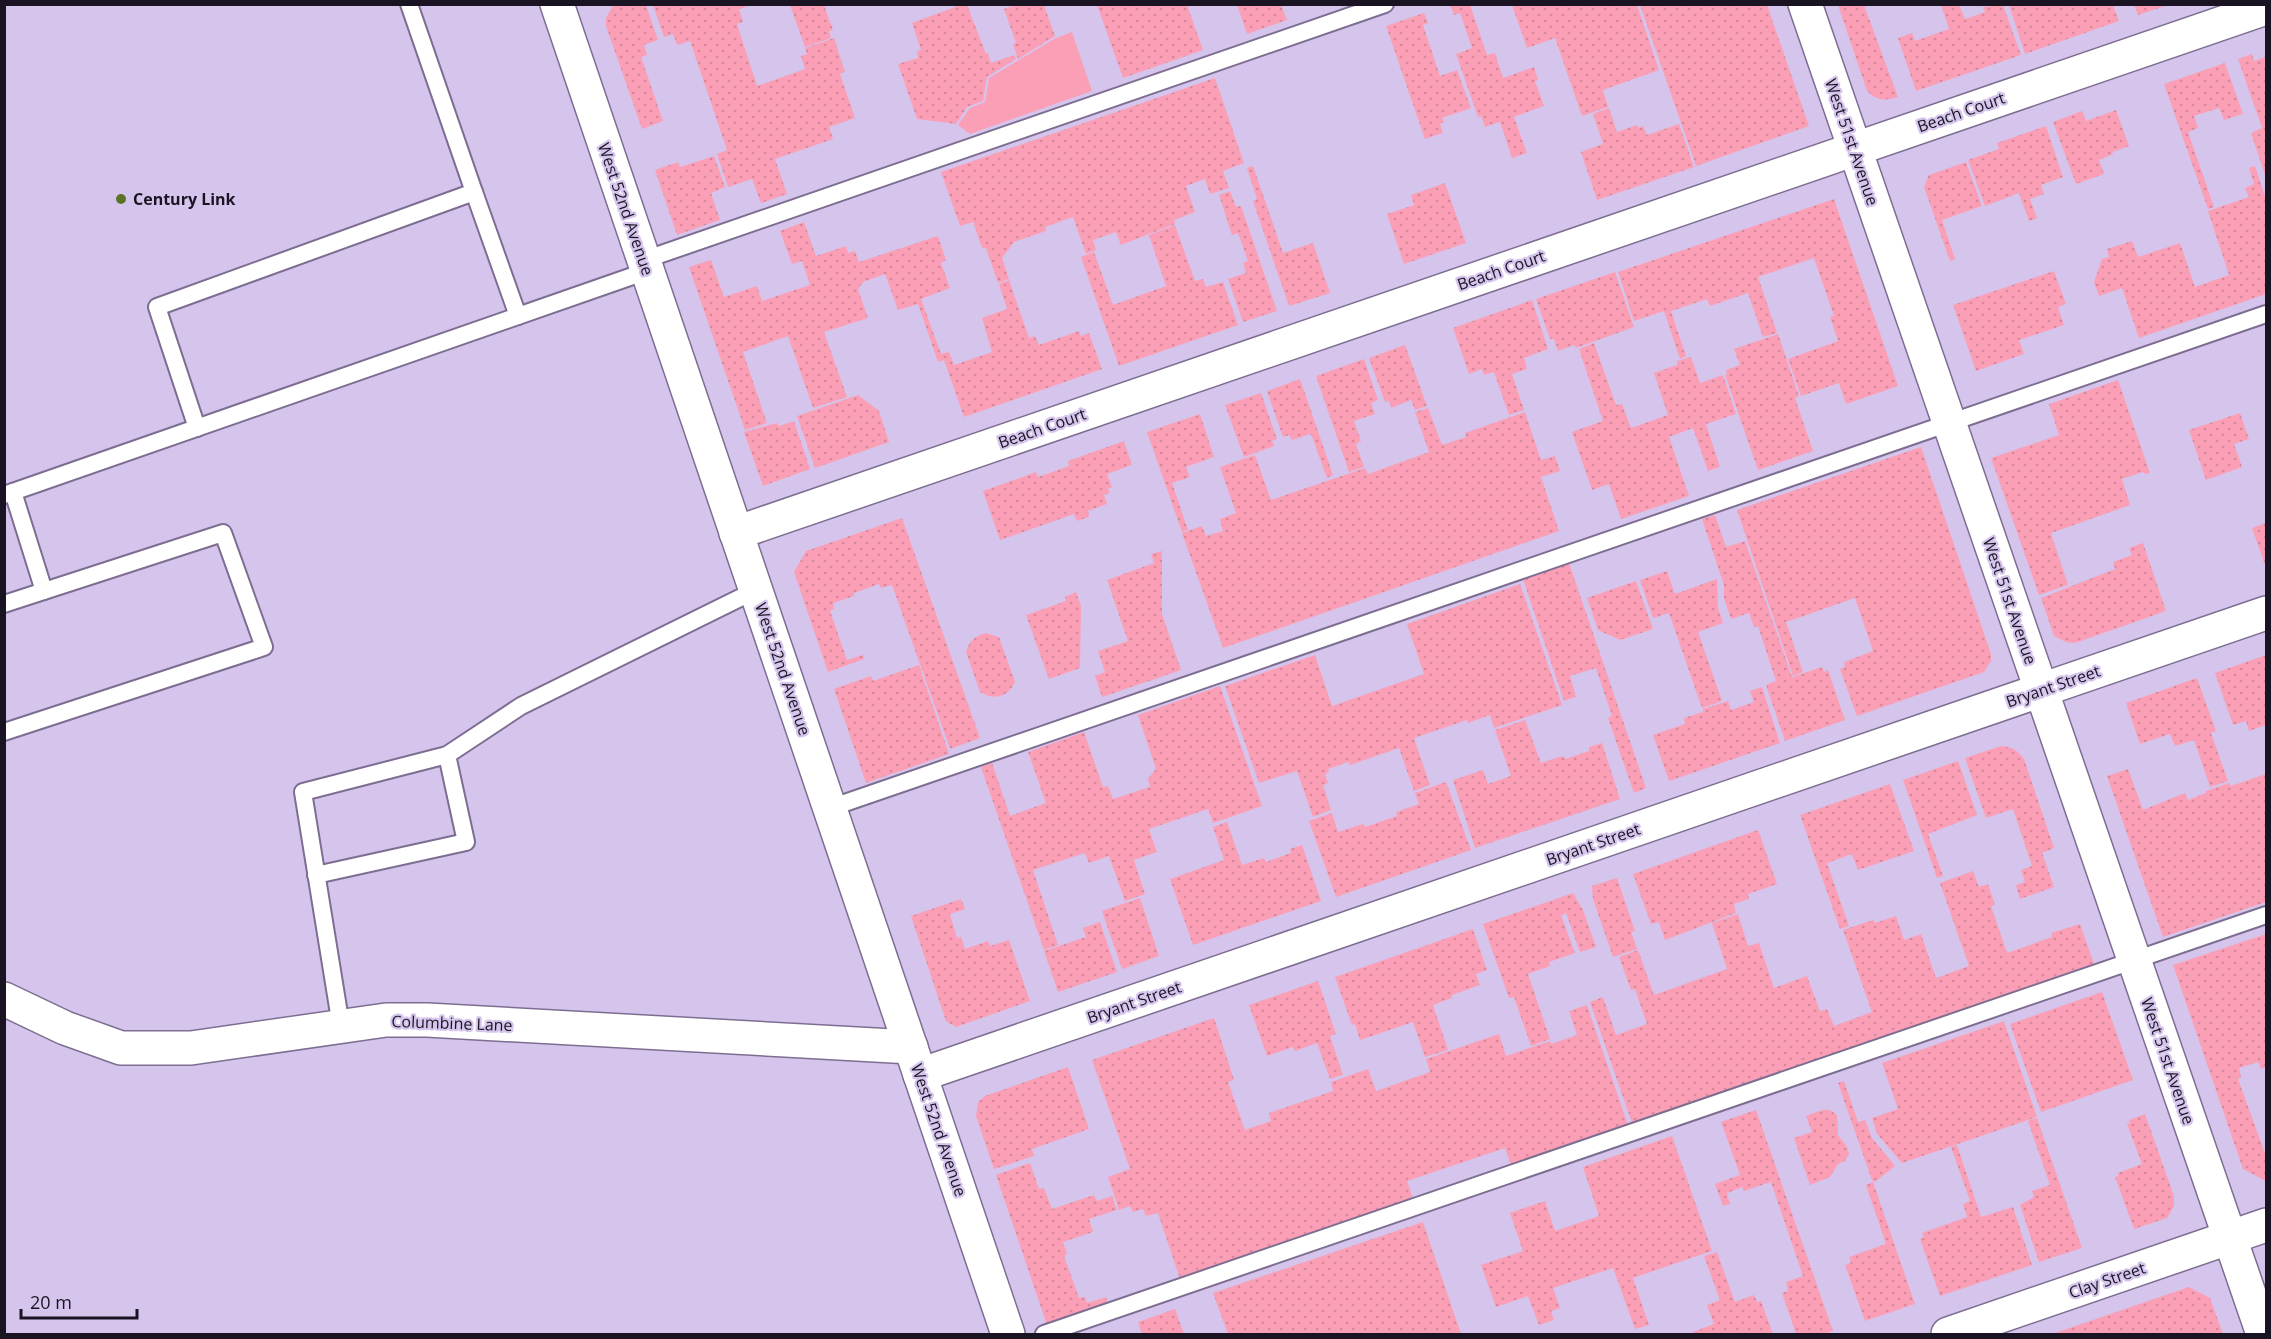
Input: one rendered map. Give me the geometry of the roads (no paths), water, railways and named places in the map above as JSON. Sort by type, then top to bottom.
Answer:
[{"type":"street","name":"West 52nd Avenue","points":[[557,4],[1008,1335]]},
{"type":"street","name":"West 51st Avenue","points":[[1805,4],[2263,1335]]},
{"type":"street","name":"Beach Court","points":[[736,533],[2266,8]]},
{"type":"street","name":"Bryant Street","points":[[915,1061],[2041,691],[2266,613]]},
{"type":"street","name":"Columbine Lane","points":[[4,999],[65,1028],[121,1048],[191,1048],[386,1020],[427,1020],[915,1061]]},
{"type":"street","name":"Clay Street","points":[[1948,1335],[2266,1225]]},
{"type":"lane","points":[[409,4],[518,316]]},
{"type":"lane","points":[[44,591],[9,494],[518,316],[645,265],[1385,4]]},
{"type":"lane","points":[[197,428],[157,307],[474,192]]},
{"type":"lane","points":[[830,808],[2266,314]]},
{"type":"lane","points":[[4,604],[223,533],[264,647],[4,732]]},
{"type":"lane","points":[[341,1026],[303,792],[447,755],[521,706],[756,590]]},
{"type":"lane","points":[[316,875],[466,843],[447,755]]},
{"type":"lane","points":[[1044,1335],[2266,915]]},
{"type":"place","name":"Century Link","points":[[121,199]]}]
